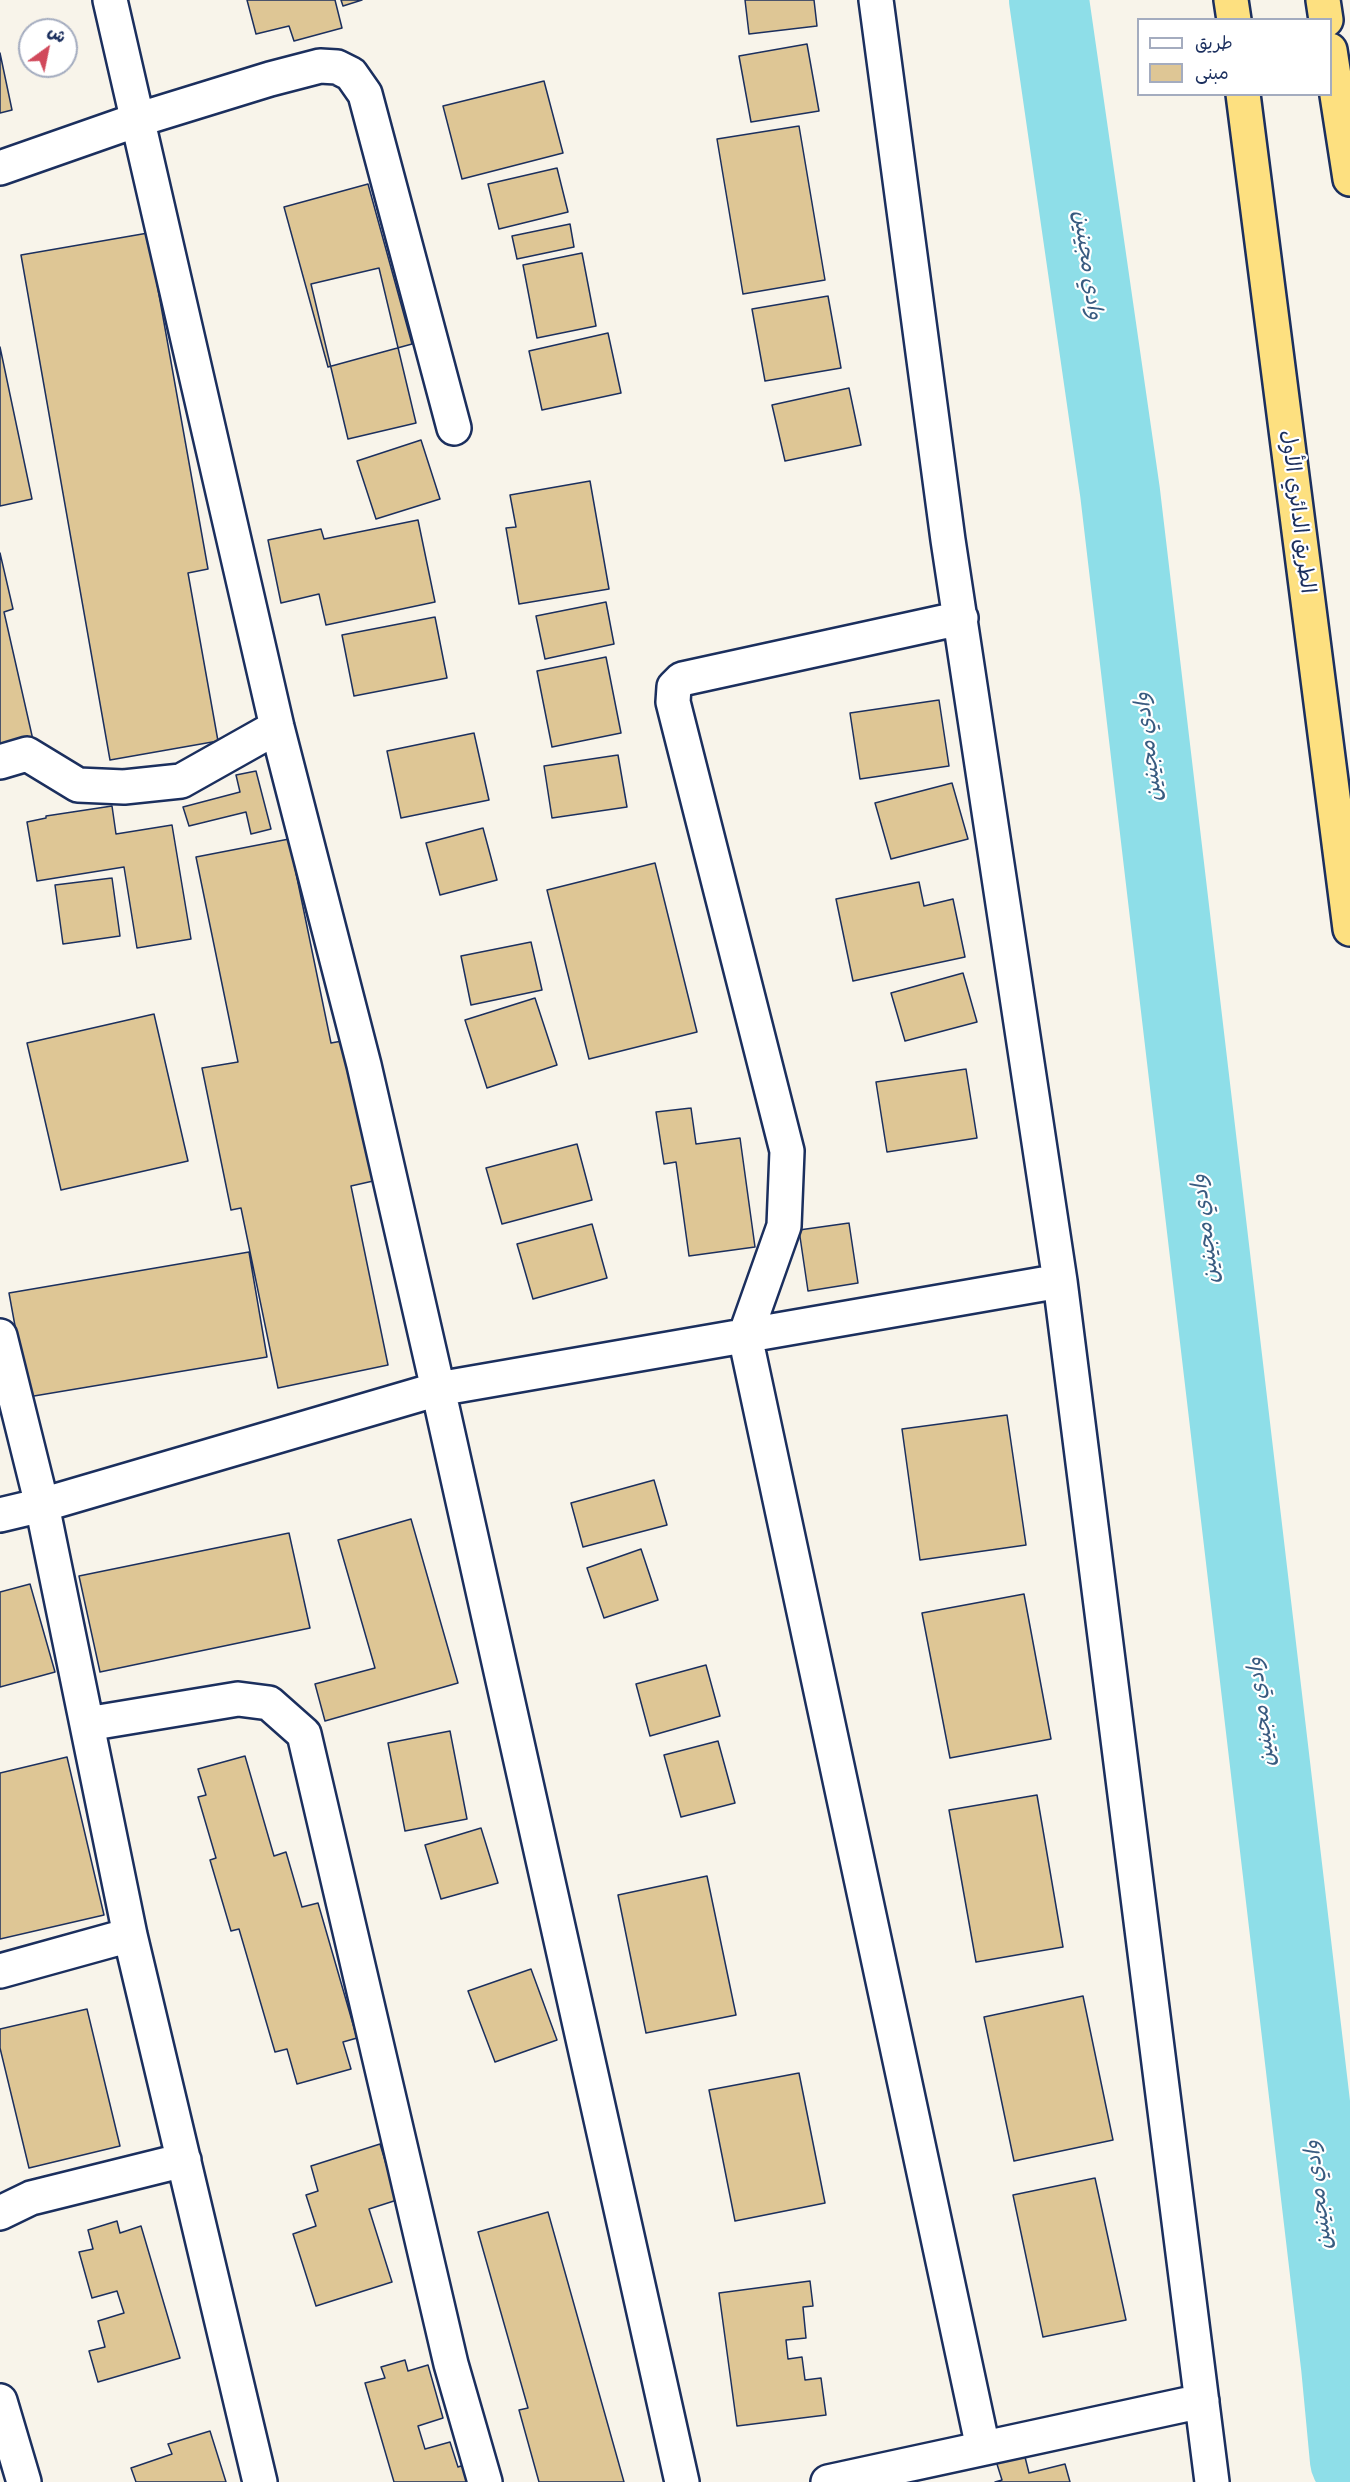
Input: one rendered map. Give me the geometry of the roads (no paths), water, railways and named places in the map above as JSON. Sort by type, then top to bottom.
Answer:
[{"type":"highway","points":[[1231,0],[1234,18]]},
{"type":"highway","points":[[1323,0],[1326,18]]},
{"type":"highway","points":[[1332,63],[1350,179]]},
{"type":"highway","name":"الطريق الدائري الأول","points":[[1243,96],[1350,929]]},
{"type":"street","points":[[110,0],[277,727],[364,1065],[682,2482]]},
{"type":"street","points":[[876,0],[946,529],[1060,1281],[1212,2482]]},
{"type":"street","points":[[0,168],[137,120],[320,66],[337,67],[351,74],[365,94],[454,428]]},
{"type":"street","points":[[961,618],[682,679],[674,687],[673,702],[787,1151],[784,1226],[746,1336],[983,2448]]},
{"type":"street","points":[[0,762],[27,754],[78,785],[124,787],[181,781],[277,727]]},
{"type":"street","points":[[0,1515],[42,1505],[438,1389],[1060,1281]]},
{"type":"street","points":[[0,1335],[42,1505],[130,1935],[260,2482]]},
{"type":"street","points":[[87,1724],[238,1699],[269,1703],[304,1734],[451,2364],[485,2482]]},
{"type":"street","points":[[0,1971],[130,1935]]},
{"type":"street","points":[[0,2213],[31,2198],[184,2160]]},
{"type":"street","points":[[0,2401],[24,2482]]},
{"type":"street","points":[[828,2482],[1202,2401]]},
{"type":"waterway","name":"وادي مجينين","points":[[1049,0],[1120,492],[1341,2366],[1350,2461]]}]
